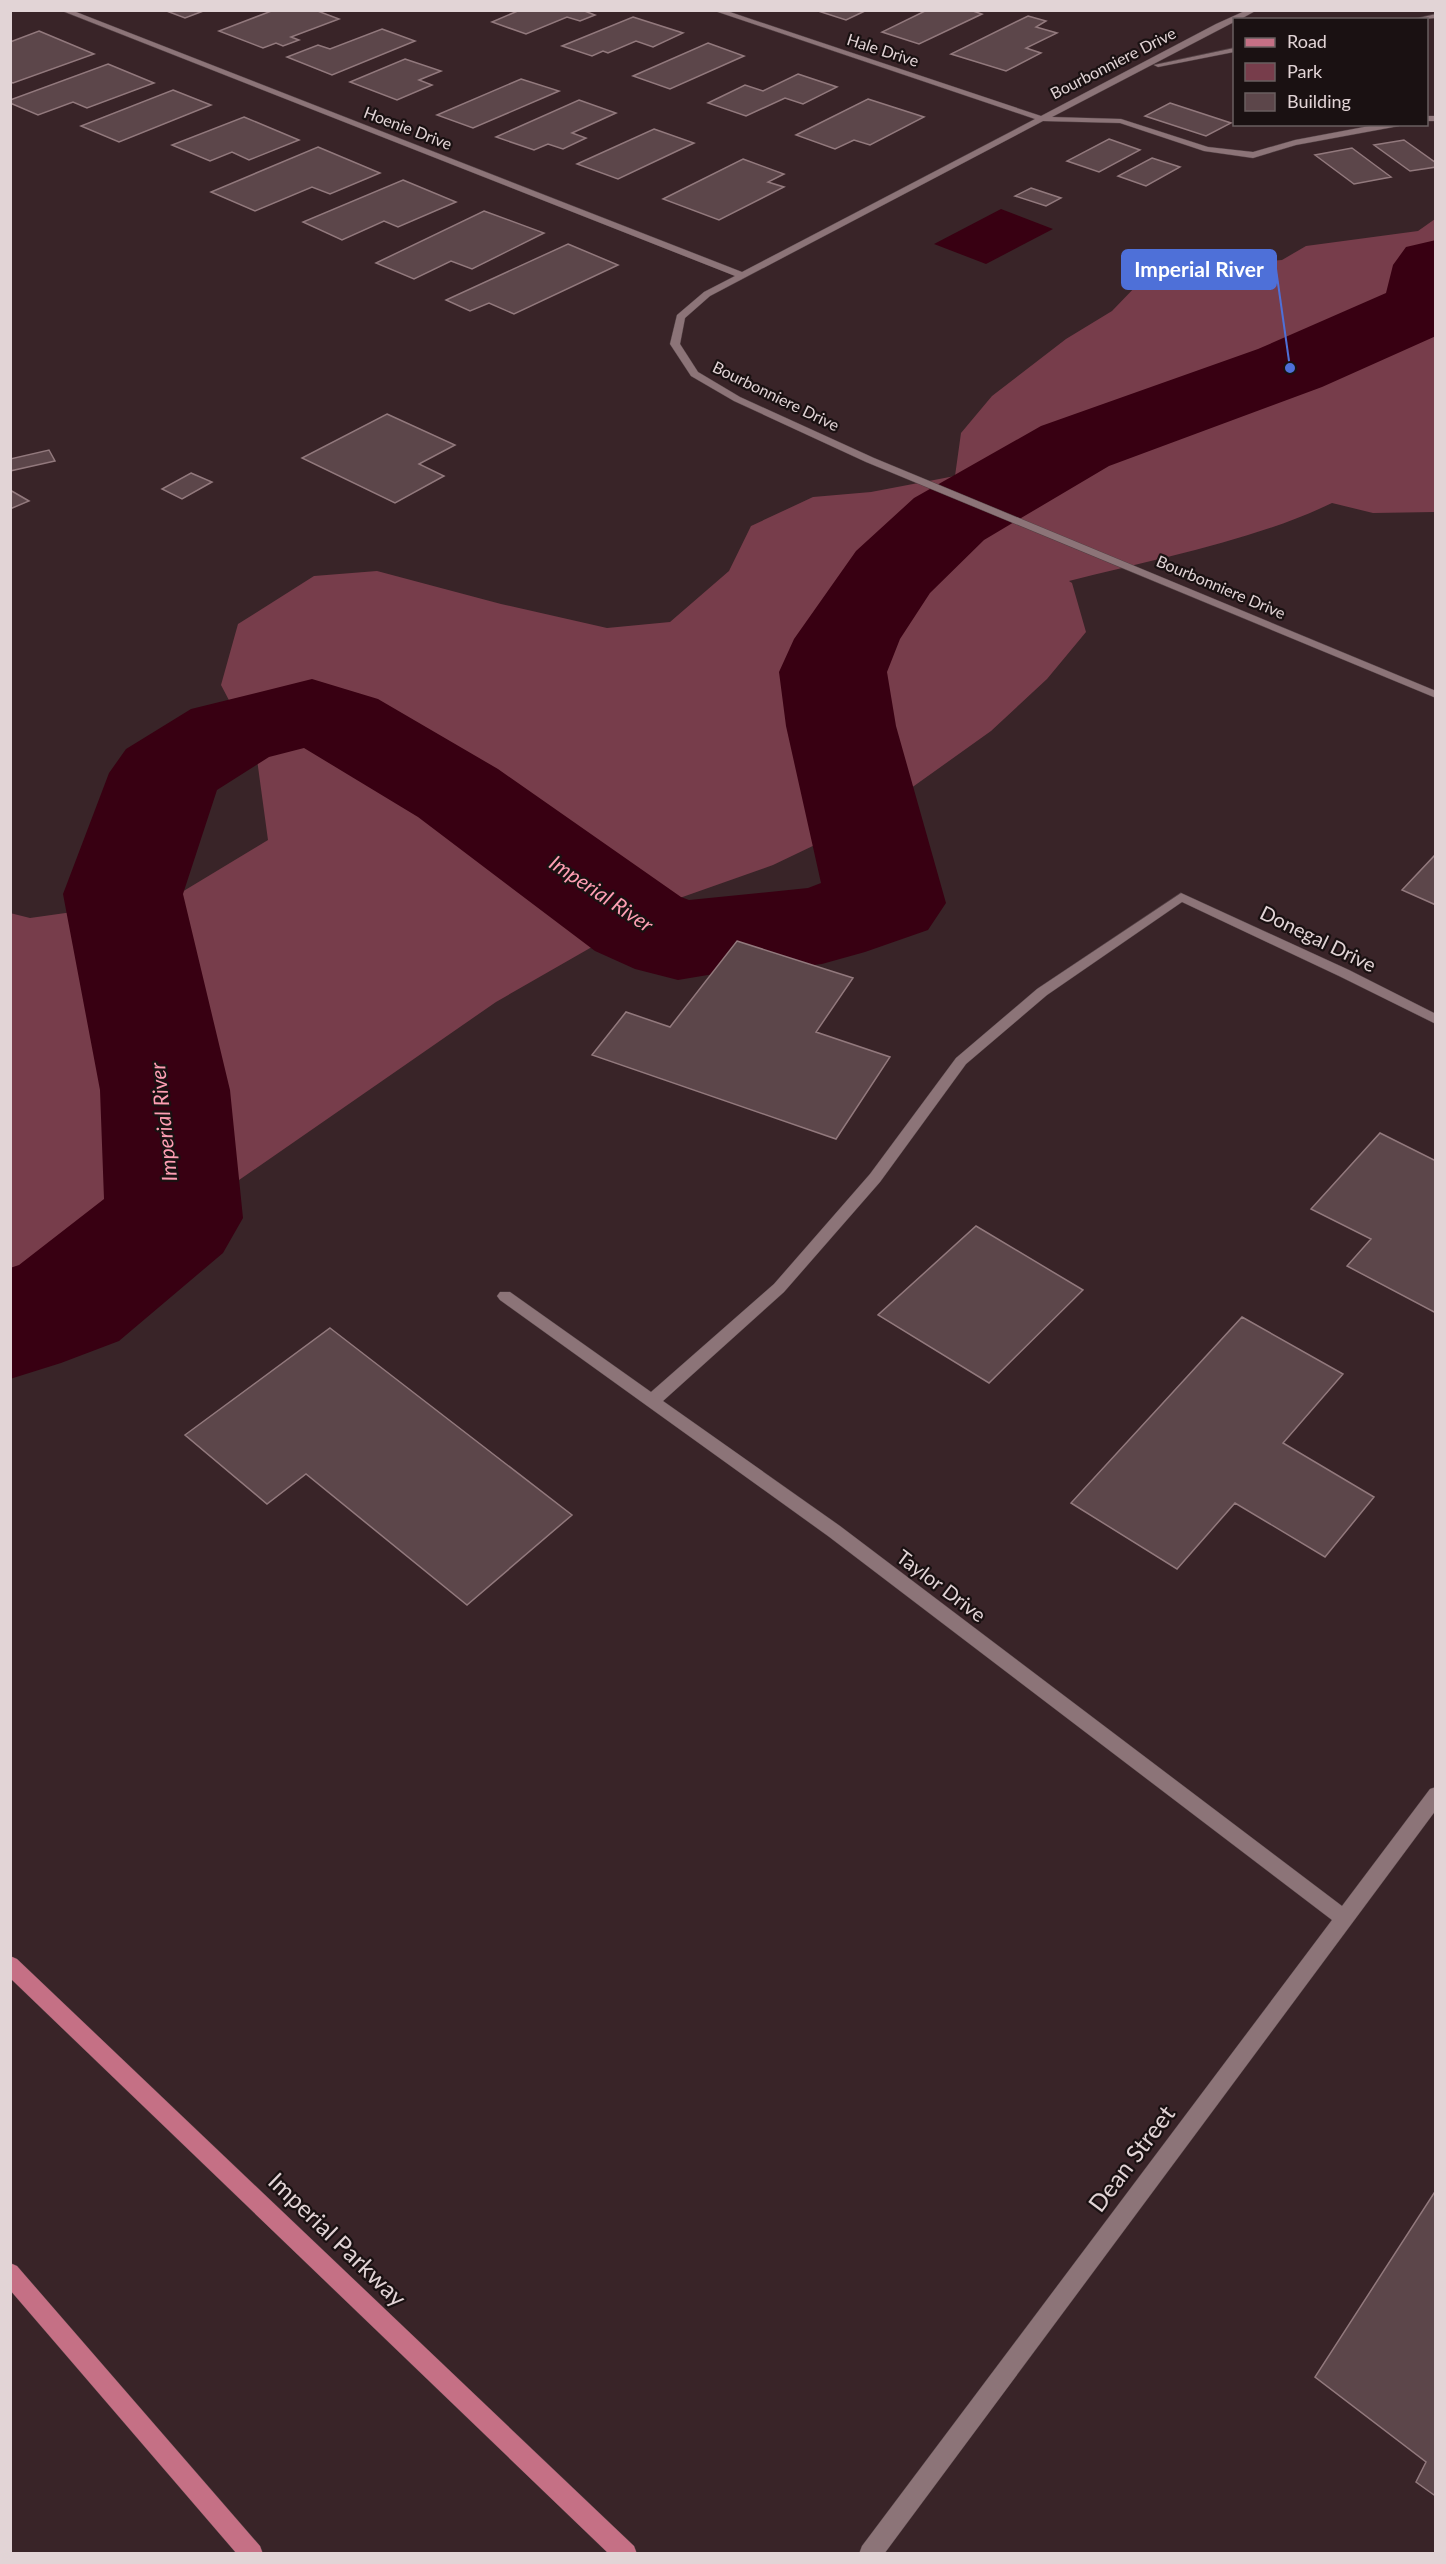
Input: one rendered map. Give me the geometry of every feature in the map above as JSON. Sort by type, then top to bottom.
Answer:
[{"type":"main road","name":"Imperial Parkway","points":[[10,1965],[626,2553]]},
{"type":"main road","points":[[10,2273],[252,2553]]},
{"type":"street","name":"Hoenie Drive","points":[[63,10],[742,275]]},
{"type":"street","name":"Hale Drive","points":[[715,10],[1042,118],[1120,122],[1207,149],[1253,155],[1295,143],[1385,126]]},
{"type":"street","name":"Bourbonniere Drive","points":[[1238,18],[1254,10]]},
{"type":"street","name":"Bourbonniere Drive","points":[[1233,21],[707,294],[680,317],[675,344],[694,374],[737,399],[870,460],[1436,695]]},
{"type":"street","points":[[1136,70],[1233,50]]},
{"type":"street","name":"Donegal Drive","points":[[652,1401],[778,1288],[875,1178],[961,1061],[1042,992],[1181,897],[1344,973],[1436,1020]]},
{"type":"street","name":"Taylor Drive","points":[[505,1296],[834,1532],[1344,1918]]},
{"type":"street","name":"Dean Street","points":[[870,2553],[1436,1795]]},
{"type":"green space","points":[[1435,219],[1435,512],[1373,513],[1332,503],[1237,539],[1069,581],[1072,583],[1086,632],[1047,679],[991,731],[865,821],[773,865],[674,900],[496,1002],[11,1338],[10,913],[30,918],[172,898],[268,840],[256,752],[221,685],[238,624],[314,576],[377,571],[501,604],[607,628],[670,622],[729,571],[751,526],[813,497],[871,492],[955,476],[961,433],[992,396],[1066,339],[1112,311],[1140,282],[1240,254],[1270,261],[1282,260],[1306,246],[1418,231]]},
{"type":"shaded area","points":[[1001,209],[1053,229],[986,264],[934,244]]},
{"type":"building","points":[[164,10],[206,10],[185,18]]},
{"type":"building","points":[[274,10],[315,10],[339,19],[291,37],[299,40],[283,46],[276,43],[263,48],[219,31]]},
{"type":"building","points":[[520,10],[582,10],[595,15],[580,21],[567,17],[526,34],[492,22]]},
{"type":"building","points":[[815,10],[867,10],[846,20]]},
{"type":"building","points":[[927,10],[970,10],[982,14],[919,44],[882,32]]},
{"type":"building","points":[[1028,16],[1046,21],[1036,27],[1057,33],[1026,48],[1041,53],[1006,71],[951,54]]},
{"type":"building","points":[[633,17],[683,33],[653,47],[636,41],[608,53],[603,51],[592,56],[562,46]]},
{"type":"building","points":[[382,29],[415,41],[332,75],[287,57],[318,45],[330,49]]},
{"type":"building","points":[[39,31],[94,54],[13,83],[10,82],[10,42]]},
{"type":"building","points":[[708,43],[744,56],[670,89],[633,76]]},
{"type":"building","points":[[405,59],[441,71],[419,80],[432,85],[397,100],[350,82]]},
{"type":"building","points":[[108,64],[154,83],[87,108],[73,102],[38,115],[10,103],[10,100]]},
{"type":"building","points":[[798,74],[837,87],[803,104],[785,98],[746,116],[708,103],[745,85],[763,91]]},
{"type":"building","points":[[521,79],[559,91],[473,128],[437,115]]},
{"type":"building","points":[[173,90],[211,105],[119,142],[81,126]]},
{"type":"building","points":[[868,99],[924,117],[870,145],[854,140],[835,149],[796,135]]},
{"type":"building","points":[[579,100],[616,113],[572,133],[586,138],[563,149],[548,144],[534,150],[496,137]]},
{"type":"building","points":[[1170,103],[1231,123],[1206,136],[1145,116]]},
{"type":"building","points":[[244,117],[299,140],[249,160],[232,152],[210,161],[172,145]]},
{"type":"building","points":[[654,129],[694,143],[618,179],[577,164]]},
{"type":"building","points":[[1109,139],[1140,150],[1099,172],[1067,161]]},
{"type":"building","points":[[1404,140],[1436,163],[1436,167],[1410,171],[1374,145]]},
{"type":"building","points":[[318,147],[380,173],[330,194],[312,187],[255,211],[211,192]]},
{"type":"building","points":[[1352,148],[1391,177],[1354,184],[1315,155]]},
{"type":"building","points":[[1152,158],[1180,167],[1146,186],[1118,176]]},
{"type":"building","points":[[743,159],[784,174],[768,182],[784,187],[719,220],[663,199]]},
{"type":"building","points":[[403,180],[456,202],[398,227],[384,221],[342,240],[303,222]]},
{"type":"building","points":[[1031,188],[1061,198],[1046,206],[1015,196]]},
{"type":"building","points":[[484,211],[544,233],[472,269],[451,261],[414,279],[376,263]]},
{"type":"building","points":[[568,244],[618,265],[514,314],[489,303],[470,311],[446,300]]},
{"type":"building","points":[[387,414],[455,445],[419,464],[444,476],[395,503],[302,458]]},
{"type":"building","points":[[49,450],[55,461],[10,471],[10,459]]},
{"type":"building","points":[[191,473],[212,482],[182,499],[162,489]]},
{"type":"building","points":[[10,490],[29,501],[10,509]]},
{"type":"building","points":[[1436,854],[1436,905],[1402,890]]},
{"type":"building","points":[[737,941],[853,978],[816,1032],[890,1057],[836,1139],[592,1055],[626,1012],[670,1027]]},
{"type":"building","points":[[1380,1133],[1436,1161],[1436,1313],[1347,1266],[1371,1239],[1311,1209]]},
{"type":"building","points":[[976,1226],[1083,1290],[989,1383],[878,1315]]},
{"type":"building","points":[[1242,1317],[1343,1374],[1283,1443],[1374,1497],[1325,1557],[1235,1503],[1177,1569],[1071,1503]]},
{"type":"building","points":[[330,1328],[572,1515],[467,1605],[306,1474],[267,1504],[185,1435]]},
{"type":"building","points":[[1436,2190],[1436,2491],[1434,2495],[1416,2482],[1426,2462],[1315,2377]]},
{"type":"waterway","name":"Imperial River","points":[[10,1325],[69,1303],[174,1218],[165,1090],[123,894],[166,773],[230,733],[312,712],[339,722],[458,793],[638,924],[678,941],[714,935],[750,934],[822,925],[886,903],[841,726],[833,672],[847,639],[892,573],[949,519],[1075,446],[1290,368],[1426,308],[1436,265]]},
{"type":"place","name":"Imperial River","points":[[1290,368]]}]
